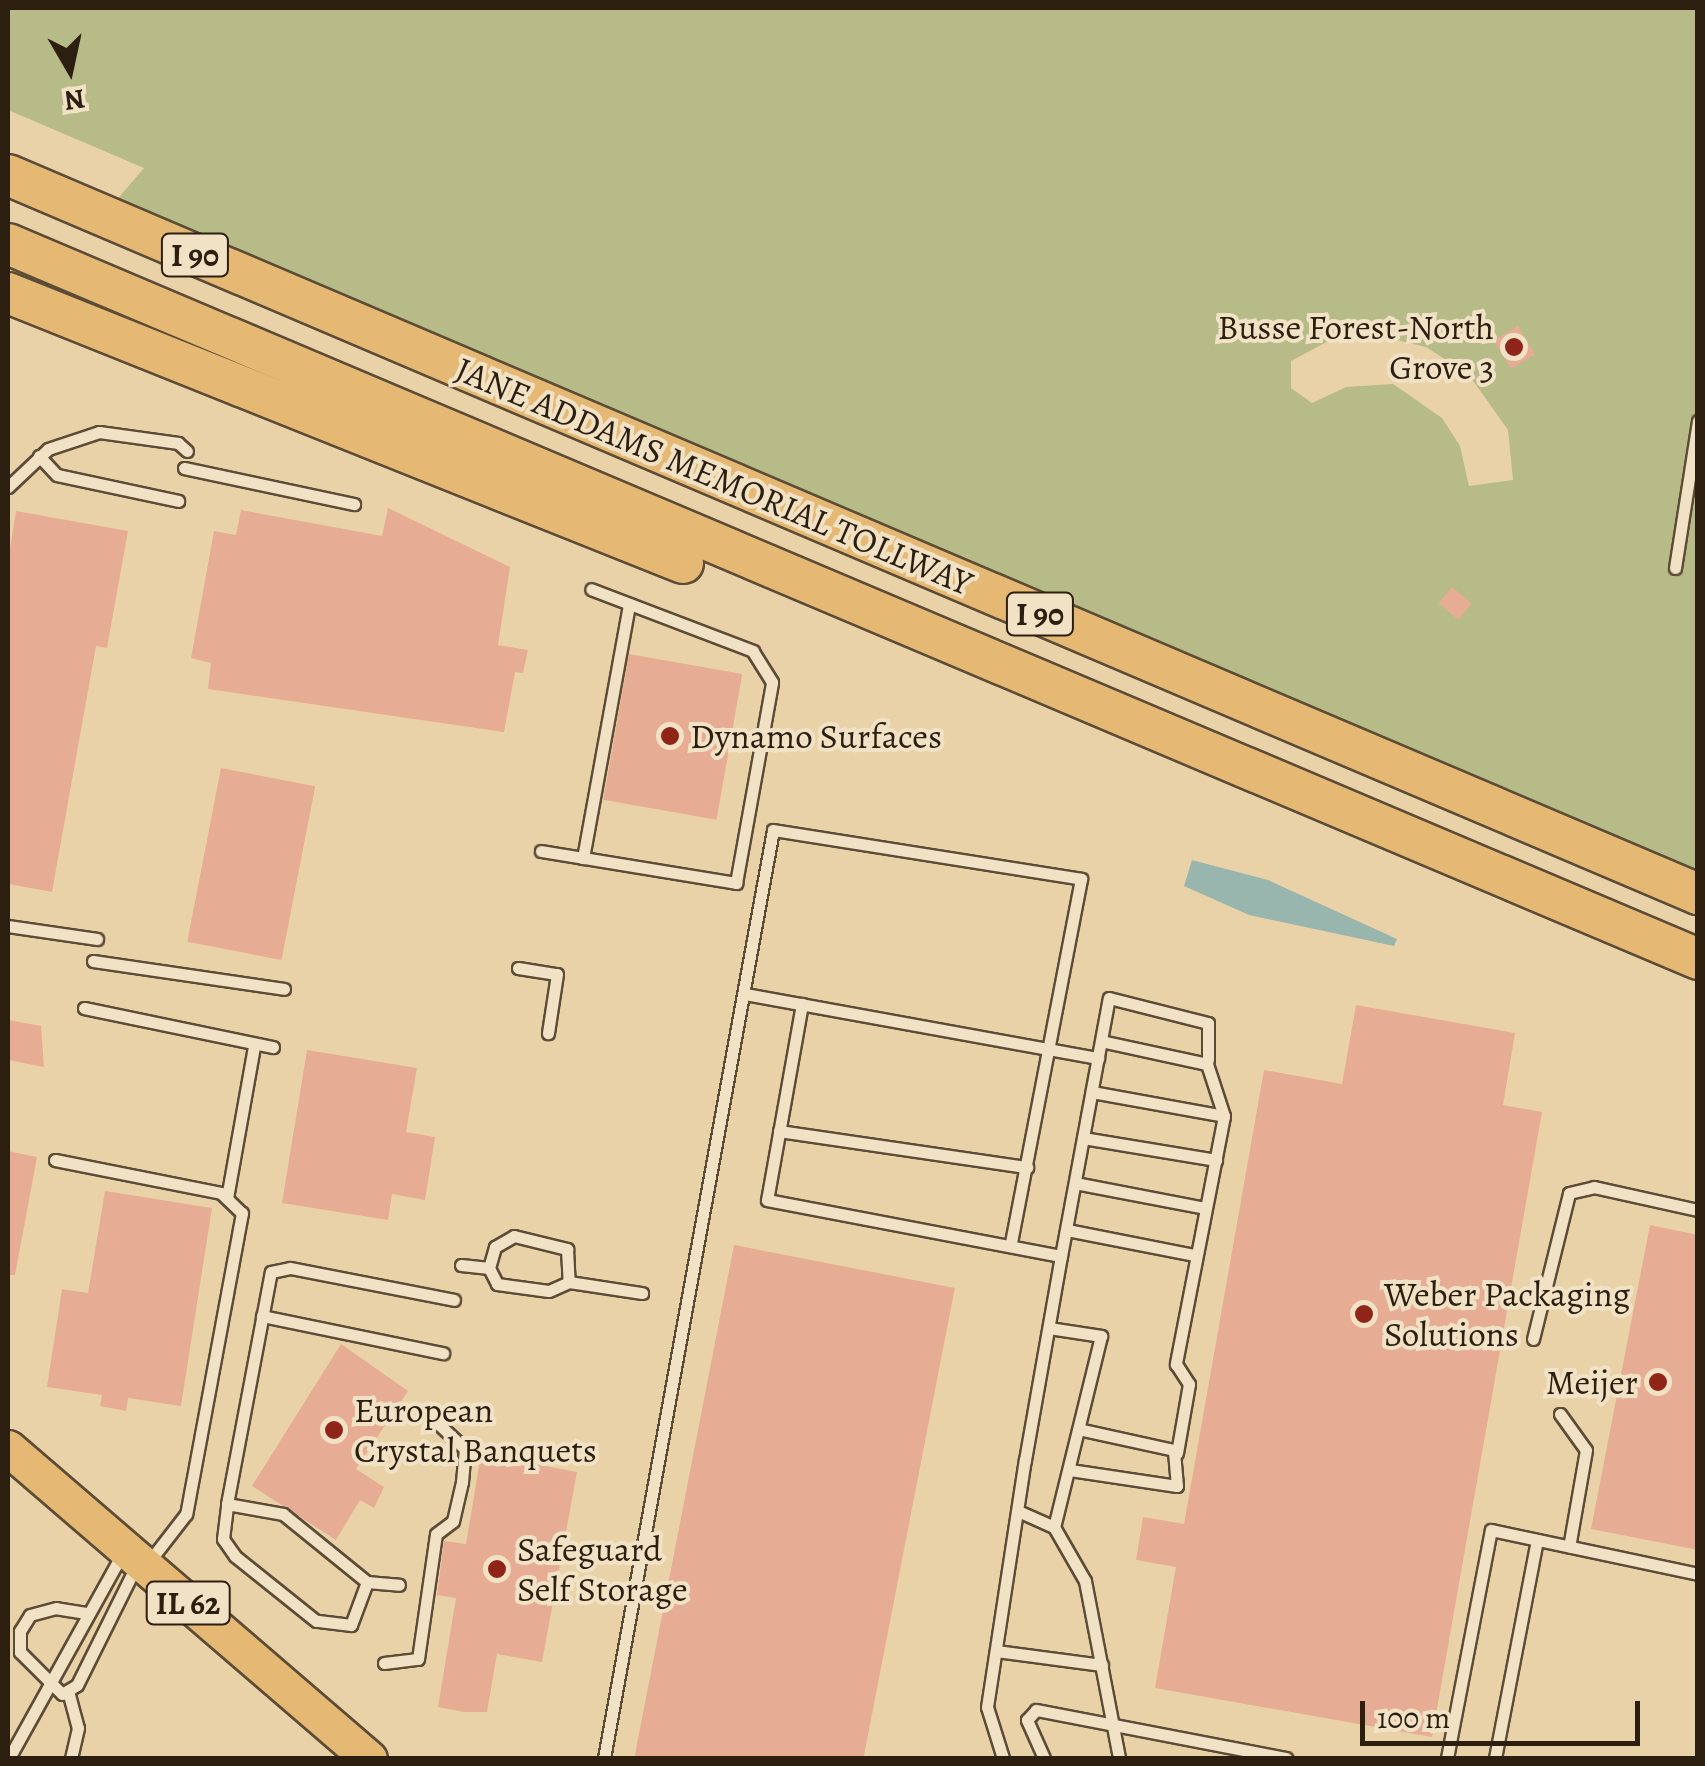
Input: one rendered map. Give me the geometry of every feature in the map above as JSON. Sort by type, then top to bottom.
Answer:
[{"type":"highway","name":"JANE ADDAMS MEMORIAL TOLLWAY","points":[[8,175],[1698,894]]},
{"type":"highway","name":"JANE ADDAMS MEMORIAL TOLLWAY","points":[[8,244],[909,630],[1698,959]]},
{"type":"highway","points":[[8,294],[837,627],[909,630]]},
{"type":"main road","name":"IL 62","points":[[8,1448],[369,1758]]},
{"type":"lane","points":[[1675,568],[1698,422]]},
{"type":"lane","points":[[8,488],[39,456],[99,432],[178,442],[187,451]]},
{"type":"lane","points":[[39,456],[57,474],[178,501]]},
{"type":"lane","points":[[184,468],[354,504]]},
{"type":"lane","points":[[540,851],[736,883],[772,682],[752,652],[591,590]]},
{"type":"lane","points":[[582,858],[629,604]]},
{"type":"lane","points":[[604,1758],[773,830],[1082,879],[1011,1243]]},
{"type":"lane","points":[[8,926],[96,939]]},
{"type":"lane","points":[[94,961],[284,989]]},
{"type":"lane","points":[[518,968],[556,974],[548,1033]]},
{"type":"lane","points":[[746,994],[1098,1058]]},
{"type":"lane","points":[[1003,1758],[987,1708],[1108,998],[1208,1023],[1207,1064],[1224,1116],[1194,1255],[1176,1364],[1190,1384],[1177,1453],[1176,1486],[1070,1470]]},
{"type":"lane","points":[[802,1004],[767,1200],[1011,1243],[1061,1256]]},
{"type":"lane","points":[[84,1008],[254,1046],[274,1047]]},
{"type":"lane","points":[[1101,1040],[1207,1064]]},
{"type":"lane","points":[[228,1198],[254,1046]]},
{"type":"lane","points":[[1092,1092],[1224,1116]]},
{"type":"lane","points":[[779,1130],[1027,1167]]},
{"type":"lane","points":[[1083,1138],[1216,1160]]},
{"type":"lane","points":[[9,1758],[47,1679],[63,1665],[86,1614],[136,1559],[186,1514],[242,1227],[242,1213],[228,1198],[55,1160]]},
{"type":"lane","points":[[1075,1183],[1205,1208]]},
{"type":"lane","points":[[1533,1338],[1569,1193],[1594,1186],[1698,1210]]},
{"type":"lane","points":[[1066,1230],[1194,1255]]},
{"type":"lane","points":[[569,1282],[567,1249],[514,1236],[495,1246],[489,1268],[497,1284],[548,1291],[569,1282],[642,1293]]},
{"type":"lane","points":[[460,1265],[489,1268]]},
{"type":"lane","points":[[368,1582],[351,1625],[316,1621],[235,1556],[223,1539],[271,1272],[290,1268],[454,1300]]},
{"type":"lane","points":[[262,1316],[444,1353]]},
{"type":"lane","points":[[1049,1328],[1102,1336],[1082,1430],[1054,1527]]},
{"type":"lane","points":[[1560,1414],[1586,1450],[1569,1546]]},
{"type":"lane","points":[[384,1663],[418,1659],[436,1534],[454,1521],[462,1482],[464,1449],[431,1417]]},
{"type":"lane","points":[[1082,1430],[1177,1453]]},
{"type":"lane","points":[[227,1504],[283,1514],[368,1582],[399,1585]]},
{"type":"lane","points":[[1018,1511],[1054,1527],[1085,1581],[1119,1758]]},
{"type":"lane","points":[[1447,1758],[1491,1530],[1698,1574]]},
{"type":"lane","points":[[1495,1758],[1536,1540]]},
{"type":"lane","points":[[65,1692],[136,1559]]},
{"type":"lane","points":[[71,1758],[78,1728],[65,1692],[20,1652],[14,1628],[30,1615],[56,1608],[86,1614]]},
{"type":"lane","points":[[996,1651],[1102,1665]]},
{"type":"lane","points":[[1044,1758],[1032,1742],[1030,1713],[1112,1724],[1286,1758]]},
{"type":"green space","points":[[8,8],[1697,8],[1697,893],[108,210],[144,168],[8,110]],"holes":[[[1367,333],[1426,347],[1469,375],[1508,430],[1513,480],[1469,486],[1460,446],[1442,418],[1393,384],[1346,387],[1312,403],[1291,388],[1291,361],[1334,338]]]},
{"type":"water","points":[[1192,860],[1268,880],[1397,939],[1394,946],[1249,915],[1184,886]]},
{"type":"building","name":"Busse Forest-North Grove 3","points":[[1518,326],[1535,354],[1511,369],[1494,340]]},
{"type":"building","points":[[388,508],[510,567],[498,645],[528,650],[523,673],[515,672],[504,732],[208,689],[211,663],[191,658],[214,531],[236,535],[241,510],[382,536]]},
{"type":"building","points":[[16,511],[128,531],[107,648],[96,646],[52,892],[8,884],[8,561]]},
{"type":"building","points":[[1452,587],[1472,604],[1458,620],[1439,603]]},
{"type":"building","name":"Dynamo Surfaces","points":[[629,654],[742,674],[717,820],[603,800]]},
{"type":"building","points":[[221,768],[315,786],[281,960],[187,942]]},
{"type":"building","name":"Weber Packaging Solutions","points":[[1356,1005],[1515,1033],[1503,1105],[1542,1112],[1432,1737],[1155,1688],[1176,1567],[1136,1560],[1143,1517],[1184,1524],[1264,1070],[1342,1084]]},
{"type":"building","points":[[8,1020],[41,1026],[44,1067],[8,1060]]},
{"type":"building","points":[[307,1050],[417,1068],[406,1132],[435,1137],[425,1200],[392,1194],[388,1220],[282,1203]]},
{"type":"building","points":[[8,1151],[37,1157],[15,1275],[8,1275]]},
{"type":"building","points":[[105,1191],[212,1208],[181,1406],[128,1398],[126,1411],[100,1406],[102,1395],[47,1387],[62,1289],[88,1293]]},
{"type":"building","name":"Meijer","points":[[1650,1225],[1698,1235],[1698,1550],[1591,1529]]},
{"type":"building","points":[[734,1245],[955,1288],[863,1758],[635,1755]]},
{"type":"building","name":"European Crystal Banquets","points":[[341,1344],[408,1391],[356,1469],[384,1487],[374,1508],[360,1500],[336,1540],[252,1486]]},
{"type":"building","name":"Safeguard Self Storage","points":[[481,1454],[577,1472],[542,1662],[497,1654],[487,1712],[464,1712],[438,1707],[456,1598],[437,1595],[444,1541],[466,1544]]},
{"type":"place","name":"Busse Forest-North Grove 3","points":[[1514,347]]},
{"type":"place","name":"Dynamo Surfaces","points":[[670,736]]},
{"type":"place","name":"Weber Packaging Solutions","points":[[1364,1314]]},
{"type":"place","name":"Meijer","points":[[1658,1382]]},
{"type":"place","name":"European Crystal Banquets","points":[[334,1430]]},
{"type":"place","name":"Safeguard Self Storage","points":[[497,1569]]}]
